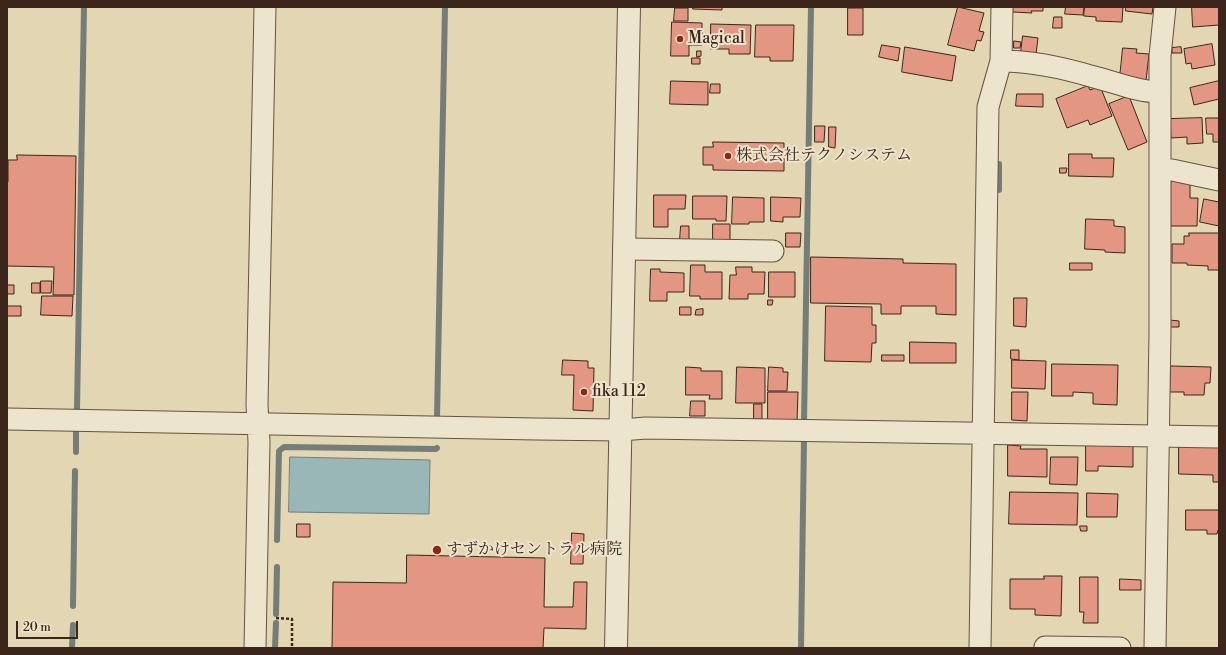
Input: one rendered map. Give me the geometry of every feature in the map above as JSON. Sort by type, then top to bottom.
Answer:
[{"type":"street","points":[[255,648],[259,442],[257,405],[265,7]]},
{"type":"street","points":[[616,648],[629,7]]},
{"type":"street","points":[[980,648],[988,107],[1001,60],[1002,7]]},
{"type":"street","points":[[1156,648],[1160,332],[1159,92],[1160,56],[1165,7]]},
{"type":"street","points":[[1001,60],[1038,63],[1148,92],[1159,92]]},
{"type":"street","points":[[1160,170],[1172,170],[1219,180]]},
{"type":"street","points":[[624,249],[773,251]]},
{"type":"street","points":[[7,419],[620,430],[646,428],[1219,437]]},
{"type":"street","points":[[1045,647],[1120,648]]},
{"type":"path","points":[[270,618],[292,619],[292,648]]},
{"type":"water","points":[[290,457],[430,460],[429,514],[289,512]]},
{"type":"building","points":[[693,7],[722,7],[722,10],[693,9]]},
{"type":"building","points":[[958,7],[984,13],[979,31],[984,32],[981,41],[977,40],[974,51],[948,45]]},
{"type":"building","points":[[1013,7],[1043,7],[1043,11],[1031,11],[1032,13],[1013,12]]},
{"type":"building","points":[[1066,7],[1084,7],[1083,15],[1065,14]]},
{"type":"building","points":[[1085,7],[1123,7],[1122,22],[1096,21],[1096,17],[1084,16]]},
{"type":"building","points":[[1126,7],[1153,7],[1152,14],[1126,11]]},
{"type":"building","points":[[1192,7],[1219,7],[1219,25],[1193,27]]},
{"type":"building","points":[[675,8],[688,8],[688,21],[674,21]]},
{"type":"building","points":[[848,8],[863,8],[863,35],[848,35]]},
{"type":"building","points":[[1054,17],[1062,17],[1062,28],[1053,28]]},
{"type":"building","points":[[672,22],[702,23],[702,45],[689,45],[689,56],[671,56]]},
{"type":"building","points":[[711,24],[751,25],[750,54],[729,54],[729,49],[711,49]]},
{"type":"building","points":[[756,25],[794,25],[793,61],[770,61],[770,57],[755,57]]},
{"type":"building","points":[[1023,36],[1038,38],[1036,54],[1021,52]]},
{"type":"building","points":[[1014,41],[1021,42],[1020,48],[1014,48]]},
{"type":"building","points":[[1212,44],[1215,65],[1192,69],[1191,63],[1186,64],[1184,49]]},
{"type":"building","points":[[882,45],[900,48],[898,61],[879,57]]},
{"type":"building","points":[[905,47],[956,56],[952,81],[902,72]]},
{"type":"building","points":[[1181,47],[1182,53],[1172,53],[1172,48]]},
{"type":"building","points":[[1123,48],[1137,49],[1136,53],[1149,54],[1146,81],[1120,77]]},
{"type":"building","points":[[697,51],[701,51],[701,56],[697,57]]},
{"type":"building","points":[[692,58],[700,58],[700,64],[692,64]]},
{"type":"building","points":[[671,81],[708,82],[708,105],[670,104]]},
{"type":"building","points":[[1219,81],[1219,99],[1194,105],[1190,88]]},
{"type":"building","points":[[711,84],[720,84],[720,93],[710,93]]},
{"type":"building","points":[[1088,86],[1090,90],[1100,86],[1112,116],[1090,125],[1088,120],[1067,128],[1056,99]]},
{"type":"building","points":[[1017,94],[1043,94],[1043,107],[1016,106]]},
{"type":"building","points":[[1129,96],[1147,142],[1128,150],[1109,104]]},
{"type":"building","points":[[1202,118],[1203,143],[1187,144],[1187,137],[1171,138],[1170,119]]},
{"type":"building","points":[[1206,118],[1219,118],[1219,142],[1213,142],[1213,134],[1207,134]]},
{"type":"building","points":[[815,126],[825,126],[824,142],[815,142]]},
{"type":"building","points":[[829,127],[836,127],[835,148],[829,147]]},
{"type":"building","points":[[713,142],[784,143],[784,171],[713,170],[713,165],[703,165],[703,147],[713,147]]},
{"type":"building","points":[[1069,154],[1092,154],[1092,158],[1114,158],[1113,177],[1069,176]]},
{"type":"building","points":[[17,155],[76,156],[74,295],[53,295],[54,267],[7,266],[8,160],[17,160]]},
{"type":"building","points":[[1060,168],[1067,168],[1066,173],[1060,173]]},
{"type":"building","points":[[1171,180],[1190,180],[1190,198],[1198,198],[1197,226],[1171,226]]},
{"type":"building","points":[[654,195],[686,195],[685,209],[668,209],[668,227],[654,227]]},
{"type":"building","points":[[693,196],[727,196],[726,221],[716,221],[716,219],[693,219]]},
{"type":"building","points":[[733,197],[764,198],[764,222],[732,224]]},
{"type":"building","points":[[771,197],[801,198],[800,217],[783,217],[783,222],[771,221]]},
{"type":"building","points":[[1204,199],[1219,202],[1219,226],[1200,222]]},
{"type":"building","points":[[1086,219],[1114,220],[1114,226],[1125,227],[1125,253],[1085,249]]},
{"type":"building","points":[[713,224],[730,224],[730,241],[713,240]]},
{"type":"building","points":[[681,226],[689,226],[689,240],[680,240]]},
{"type":"building","points":[[786,233],[801,233],[800,247],[786,247]]},
{"type":"building","points":[[1189,233],[1219,233],[1219,270],[1208,270],[1208,266],[1187,265],[1187,263],[1172,263],[1172,244],[1184,244],[1184,236],[1189,236]]},
{"type":"building","points":[[811,257],[903,259],[903,263],[956,264],[956,315],[936,314],[936,306],[901,306],[901,314],[881,314],[881,304],[811,303]]},
{"type":"building","points":[[1070,263],[1092,263],[1092,270],[1070,270]]},
{"type":"building","points":[[691,265],[705,265],[705,272],[722,272],[722,299],[700,299],[700,296],[690,296]]},
{"type":"building","points":[[736,267],[752,267],[752,272],[765,272],[764,294],[748,294],[748,299],[729,299],[730,275],[736,275]]},
{"type":"building","points":[[651,269],[660,269],[660,272],[684,273],[684,292],[667,292],[667,301],[650,301]]},
{"type":"building","points":[[769,272],[795,272],[795,297],[769,297]]},
{"type":"building","points":[[41,281],[52,281],[51,293],[41,293]]},
{"type":"building","points":[[32,283],[40,283],[40,293],[32,293]]},
{"type":"building","points":[[7,285],[14,285],[14,294],[7,294]]},
{"type":"building","points":[[42,296],[73,296],[72,316],[41,315]]},
{"type":"building","points":[[1014,298],[1027,298],[1026,327],[1014,326]]},
{"type":"building","points":[[768,300],[773,300],[772,305],[768,305]]},
{"type":"building","points":[[7,306],[21,306],[21,316],[7,316]]},
{"type":"building","points":[[826,306],[872,307],[872,325],[876,325],[876,343],[872,343],[871,362],[825,361]]},
{"type":"building","points":[[680,307],[691,307],[691,315],[680,315]]},
{"type":"building","points":[[703,309],[703,315],[695,315],[696,310]]},
{"type":"building","points":[[1170,320],[1179,321],[1179,327],[1170,327]]},
{"type":"building","points":[[910,342],[956,343],[956,363],[910,363]]},
{"type":"building","points":[[1011,350],[1019,350],[1019,360],[1011,359]]},
{"type":"building","points":[[882,355],[904,355],[904,361],[882,361]]},
{"type":"building","name":"fika 112","points":[[563,360],[588,361],[588,368],[594,368],[593,411],[573,410],[574,375],[562,375]]},
{"type":"building","points":[[1012,360],[1046,361],[1045,389],[1012,388]]},
{"type":"building","points":[[1052,364],[1118,365],[1117,405],[1093,404],[1093,393],[1073,392],[1073,396],[1052,396]]},
{"type":"building","points":[[1171,366],[1211,367],[1210,383],[1205,383],[1204,395],[1184,395],[1184,392],[1170,392]]},
{"type":"building","points":[[686,367],[701,368],[701,371],[722,371],[722,399],[709,399],[710,395],[686,395]]},
{"type":"building","points":[[737,367],[765,368],[765,403],[736,403]]},
{"type":"building","points":[[769,367],[783,368],[783,372],[788,372],[787,391],[768,391]]},
{"type":"building","points":[[768,392],[798,392],[797,422],[768,421]]},
{"type":"building","points":[[1012,392],[1028,392],[1027,421],[1012,420]]},
{"type":"building","points":[[691,401],[705,401],[705,416],[690,416]]},
{"type":"building","points":[[754,404],[762,404],[762,419],[754,419]]},
{"type":"building","points":[[1008,445],[1021,446],[1020,449],[1047,449],[1047,477],[1008,476]]},
{"type":"building","points":[[1086,445],[1133,446],[1133,467],[1098,466],[1098,471],[1086,471]]},
{"type":"building","points":[[1179,445],[1219,445],[1219,482],[1213,482],[1213,475],[1179,474]]},
{"type":"building","points":[[1051,457],[1078,457],[1077,485],[1050,484]]},
{"type":"building","points":[[1010,492],[1078,493],[1077,525],[1009,524]]},
{"type":"building","points":[[1087,493],[1118,494],[1117,517],[1087,517]]},
{"type":"building","points":[[1186,510],[1219,510],[1219,530],[1217,534],[1207,534],[1207,530],[1186,530]]},
{"type":"building","points":[[297,524],[310,524],[310,537],[297,537]]},
{"type":"building","points":[[1080,526],[1087,526],[1087,531],[1081,531]]},
{"type":"building","points":[[572,533],[584,534],[583,564],[571,564]]},
{"type":"building","points":[[407,555],[545,558],[544,607],[573,607],[574,582],[587,582],[586,629],[544,628],[543,648],[332,648],[333,582],[406,583]]},
{"type":"building","points":[[1044,576],[1062,576],[1061,616],[1035,615],[1035,609],[1010,609],[1010,579],[1044,579]]},
{"type":"building","points":[[1080,577],[1098,577],[1098,623],[1083,623],[1084,612],[1080,612]]},
{"type":"building","points":[[1120,579],[1141,580],[1141,590],[1120,590]]},
{"type":"waterway","points":[[77,409],[84,7]]},
{"type":"waterway","points":[[437,417],[445,7]]},
{"type":"waterway","points":[[804,421],[811,7]]},
{"type":"waterway","points":[[999,164],[999,190]]},
{"type":"waterway","points":[[76,431],[76,452]]},
{"type":"waterway","points":[[801,648],[804,440]]},
{"type":"waterway","points":[[277,540],[279,451],[284,447],[437,448]]},
{"type":"waterway","points":[[73,606],[75,471]]},
{"type":"waterway","points":[[276,614],[277,567]]},
{"type":"waterway","points":[[275,648],[276,623]]},
{"type":"waterway","points":[[72,648],[73,625]]},
{"type":"place","name":"Magical","points":[[680,39]]},
{"type":"place","name":"株式会社テクノシステム","points":[[728,156]]},
{"type":"place","name":"fika 112","points":[[584,392]]},
{"type":"place","name":"すずかけセントラル病院","points":[[437,550]]}]
